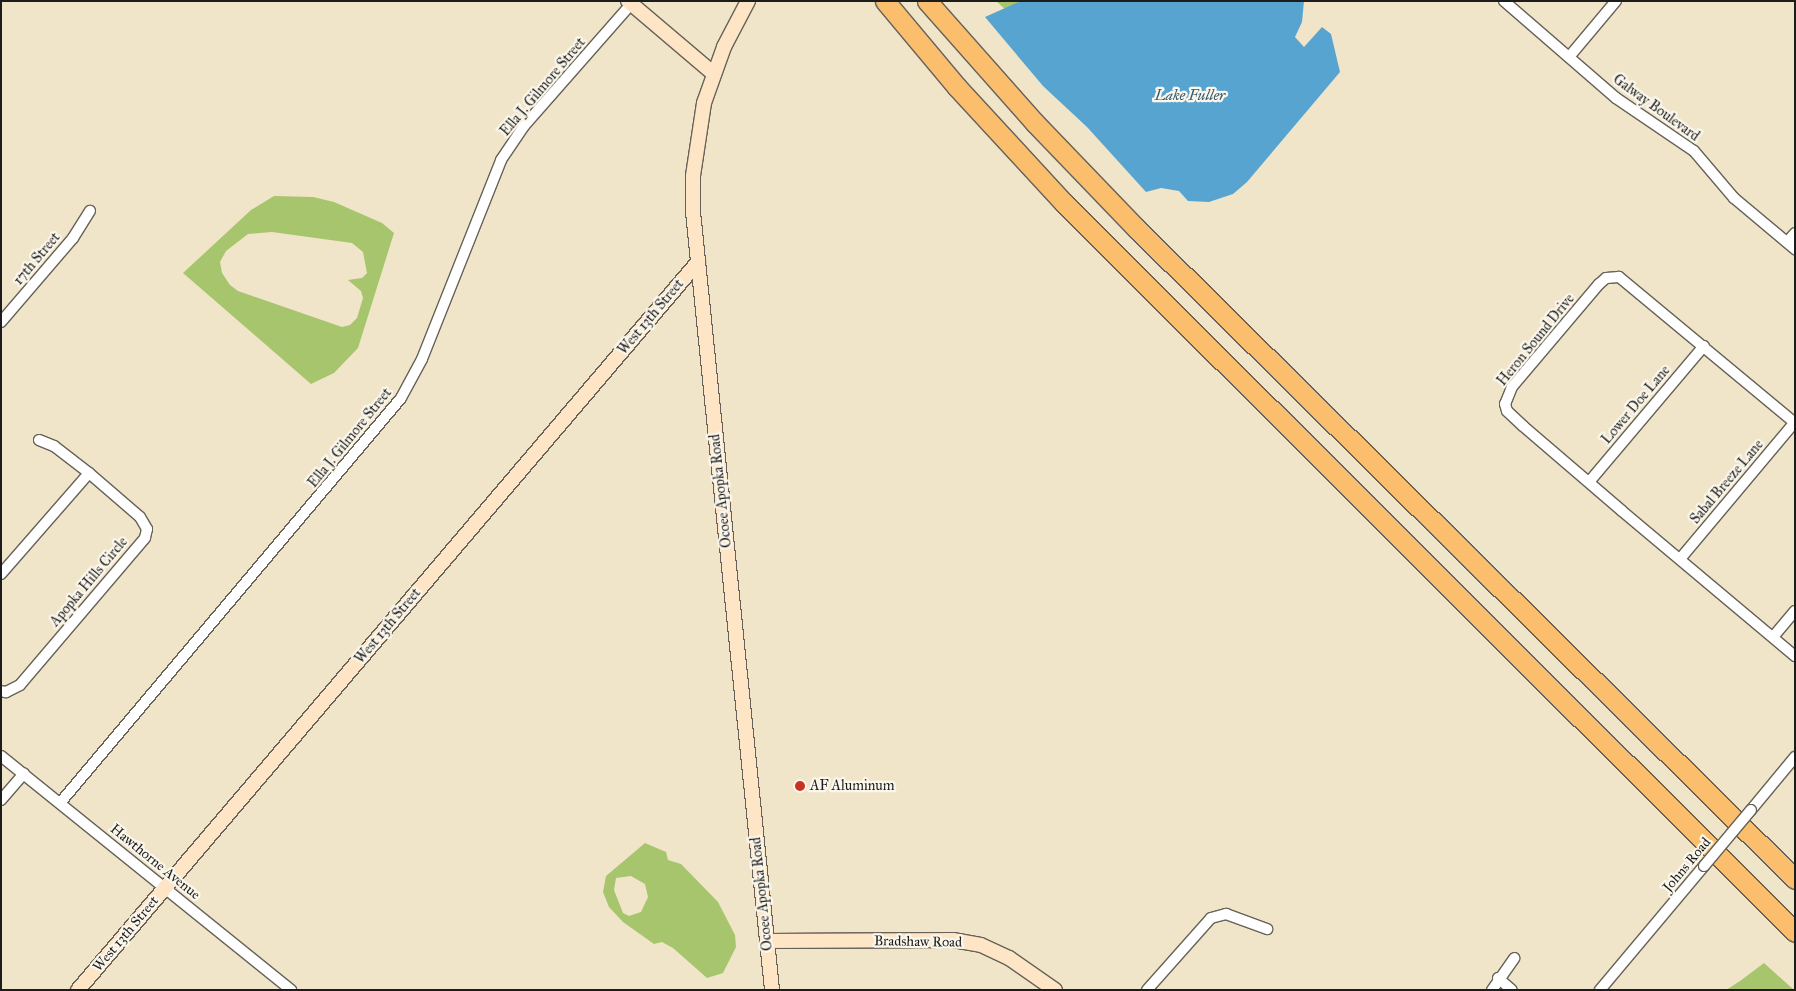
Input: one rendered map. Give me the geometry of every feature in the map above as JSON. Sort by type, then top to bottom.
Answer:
[{"type":"highway","points":[[885,1],[956,86],[1064,203],[1795,932]]},
{"type":"highway","points":[[926,1],[1035,123],[1136,228],[1795,879]]},
{"type":"street","name":"Ocoee Apopka Road","points":[[748,1],[713,73],[698,134],[693,176],[698,262],[772,990]]},
{"type":"street","name":"Galway Boulevard","points":[[1504,1],[1616,98],[1694,152],[1734,198],[1791,246],[1795,233]]},
{"type":"street","points":[[1569,57],[1616,1]]},
{"type":"street","points":[[629,2],[713,73]]},
{"type":"street","name":"Ella J. Gilmore Street","points":[[60,803],[401,398],[422,359],[501,160],[524,126],[629,2]]},
{"type":"street","name":"17th Street","points":[[4,315],[73,238],[90,211]]},
{"type":"street","name":"West 13th Street","points":[[78,990],[698,262]]},
{"type":"street","name":"Heron Sound Drive","points":[[1795,423],[1629,282],[1612,277],[1599,284],[1518,380],[1506,398],[1507,411],[1795,656]]},
{"type":"street","name":"Lower Doe Lane","points":[[1589,482],[1704,346]]},
{"type":"street","name":"Sabal Breeze Lane","points":[[1680,559],[1795,423]]},
{"type":"street","name":"Apopka Hills Circle","points":[[1,691],[6,692],[20,685],[145,538],[147,529],[140,517],[89,473],[54,446],[39,440]]},
{"type":"street","points":[[3,568],[89,473]]},
{"type":"street","points":[[1773,637],[1795,611]]},
{"type":"street","name":"Hawthorne Avenue","points":[[1,756],[291,990]]},
{"type":"street","name":"Johns Road","points":[[1600,990],[1795,757]]},
{"type":"street","points":[[1,800],[24,774]]},
{"type":"street","points":[[1148,990],[1211,918],[1226,914],[1267,929]]},
{"type":"street","name":"Bradshaw Road","points":[[767,941],[953,940],[981,945],[1009,958],[1055,990]]},
{"type":"street","points":[[1492,990],[1498,978],[1514,958]]},
{"type":"street","points":[[1498,978],[1512,990]]},
{"type":"green space","points":[[996,1],[1021,1],[1006,10]]},
{"type":"green space","points":[[274,196],[313,197],[334,202],[382,223],[394,233],[358,348],[334,373],[311,384],[183,273],[251,210]],"holes":[[[272,232],[352,243],[363,252],[367,273],[362,278],[348,280],[361,291],[363,298],[357,318],[350,325],[342,327],[238,291],[230,285],[222,273],[220,262],[226,251],[248,234]]]},
{"type":"green space","points":[[645,843],[666,852],[668,860],[681,864],[718,902],[735,935],[736,947],[723,973],[707,978],[673,948],[662,942],[654,944],[623,922],[609,907],[603,892],[606,876]],"holes":[[[631,876],[645,884],[648,897],[641,912],[629,916],[623,913],[614,890],[616,878]]]},
{"type":"green space","points":[[1764,963],[1794,990],[1726,990],[1740,981]]},
{"type":"water","name":"Lake Fuller","points":[[1021,1],[1304,1],[1302,22],[1295,37],[1304,47],[1322,27],[1331,34],[1340,72],[1247,182],[1233,194],[1209,202],[1188,201],[1179,191],[1161,188],[1146,192],[1087,127],[1043,86],[985,17]]},
{"type":"place","name":"AF Aluminum","points":[[800,786]]}]
